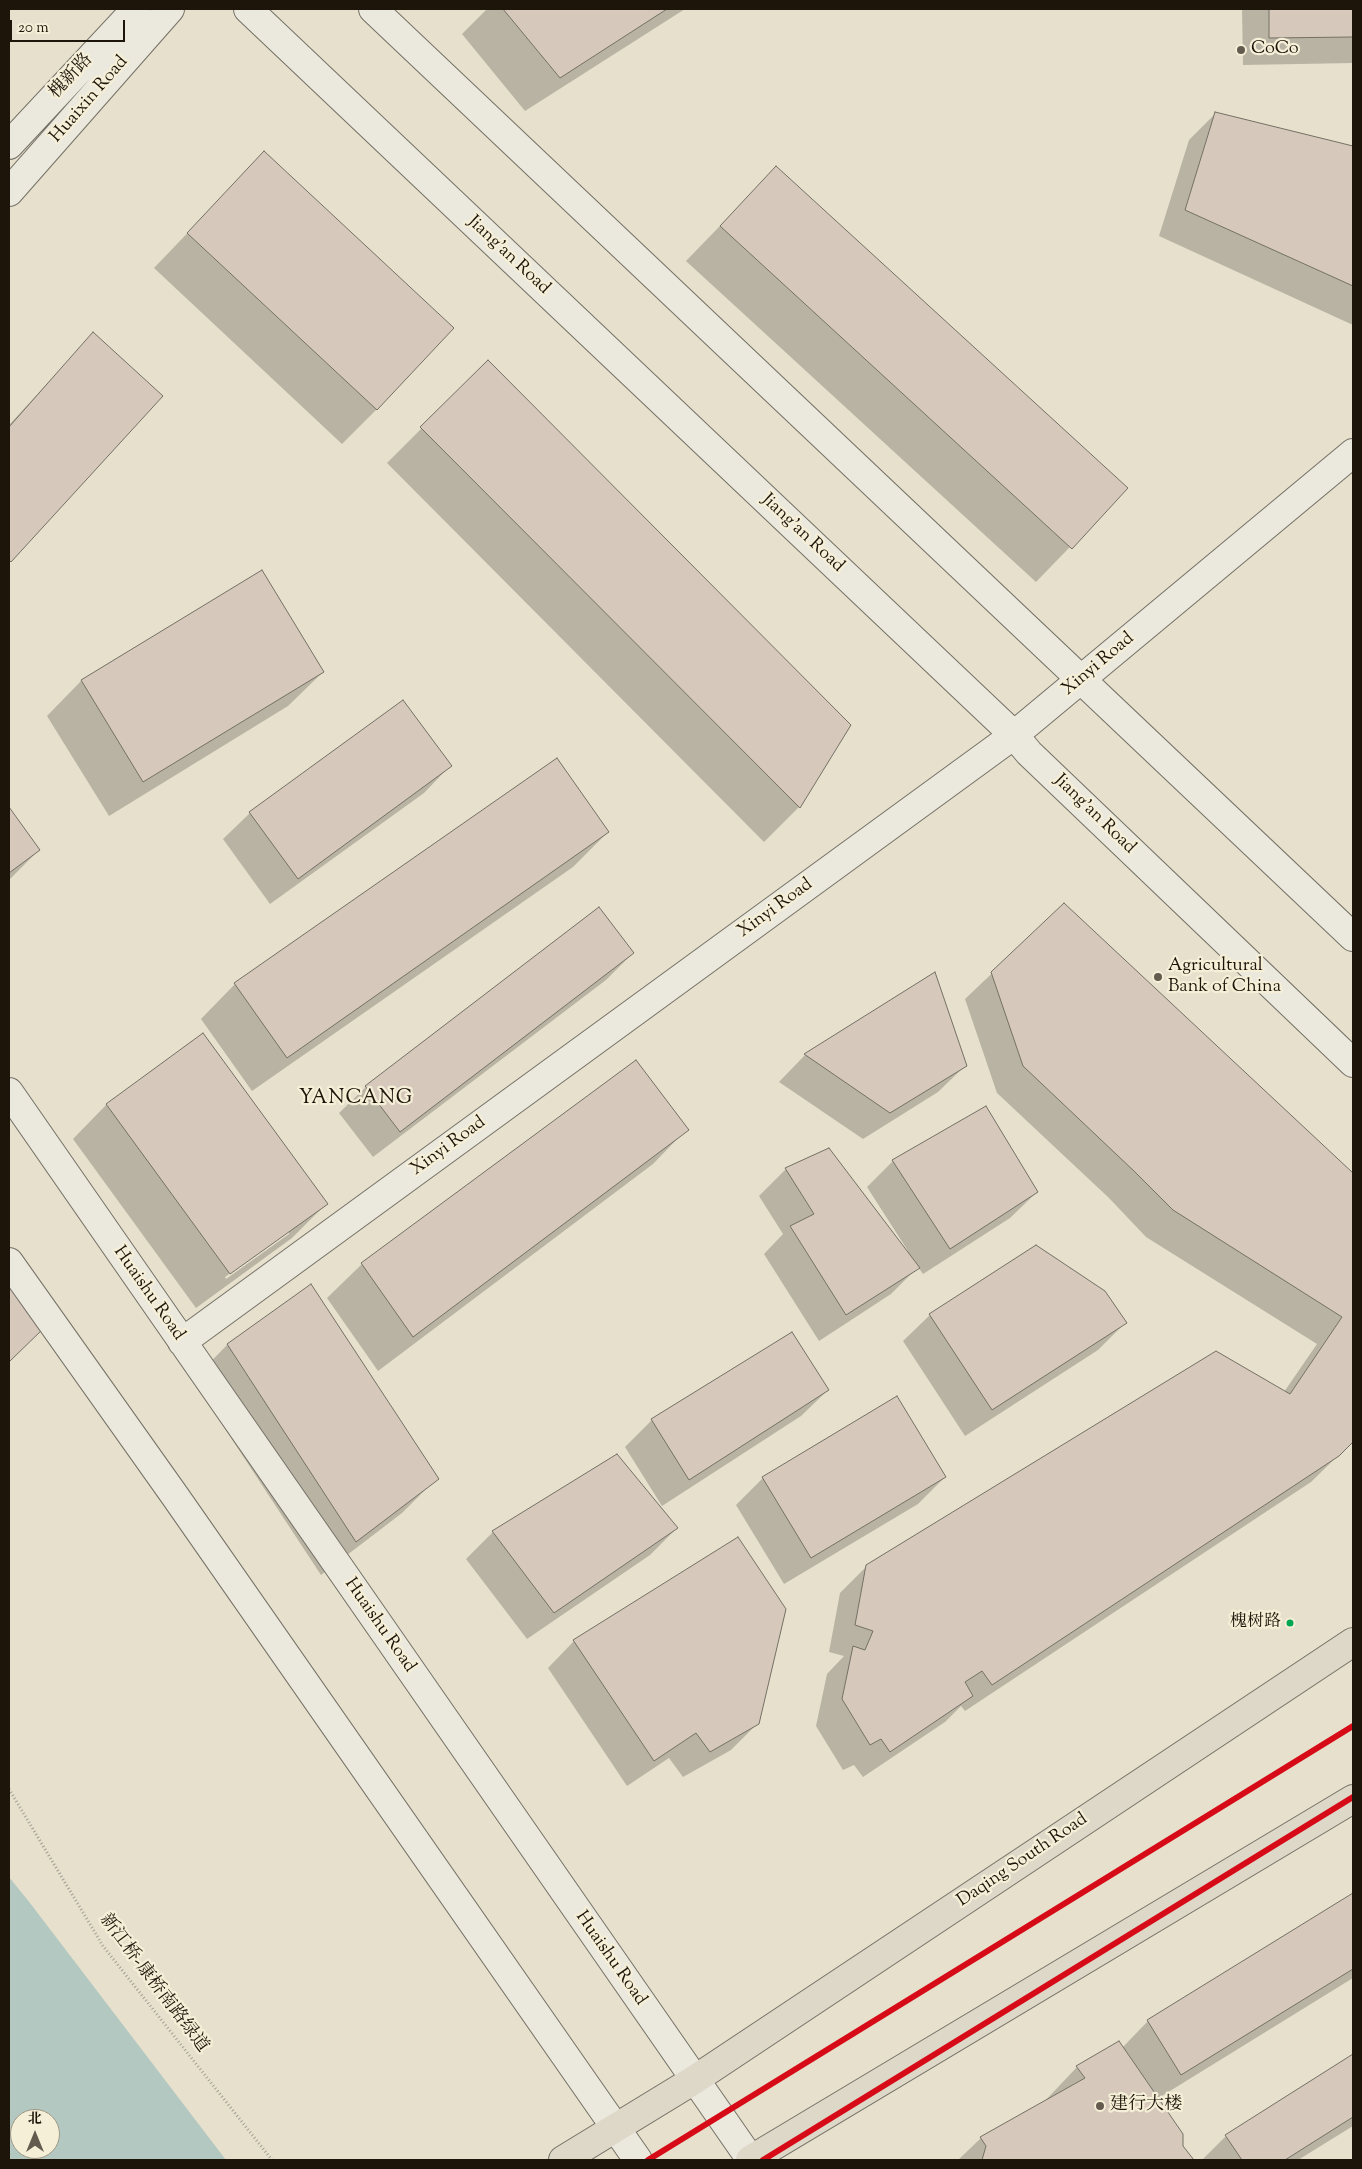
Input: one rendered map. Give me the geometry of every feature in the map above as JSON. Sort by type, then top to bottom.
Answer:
[{"type":"main road","name":"Daqing South Road","points":[[563,2160],[694,2080],[1353,1642]]},
{"type":"main road","points":[[750,2160],[1353,1799]]},
{"type":"street","name":"槐新路","points":[[9,145],[136,9]]},
{"type":"street","name":"Huaixin Road","points":[[9,192],[170,9]]},
{"type":"street","name":"Jiang'an Road","points":[[248,9],[1014,735],[1029,753],[1353,1063]]},
{"type":"street","points":[[373,9],[1353,937]]},
{"type":"street","name":"Xinyi Road","points":[[182,1342],[1014,735],[1353,453]]},
{"type":"street","name":"Huaishu Road","points":[[9,1092],[750,2160]]},
{"type":"street","points":[[9,1262],[175,1496],[638,2160]]},
{"type":"path","name":"新江桥-康桥南路绿道","points":[[9,1789],[103,1946],[272,2160]]},
{"type":"shaded area","points":[[9,1877],[30,1903],[226,2160],[9,2160]]},
{"type":"building","points":[[503,9],[667,9],[560,78]]},
{"type":"building","points":[[1269,9],[1353,9],[1353,37],[1269,38]]},
{"type":"building","points":[[1215,112],[1353,146],[1353,286],[1185,210]]},
{"type":"building","points":[[264,151],[454,328],[377,410],[187,233]]},
{"type":"building","points":[[776,166],[1128,488],[1072,549],[720,226]]},
{"type":"building","points":[[93,332],[163,396],[11,562],[9,560],[9,427]]},
{"type":"building","points":[[488,360],[851,725],[800,808],[420,427]]},
{"type":"building","points":[[262,570],[324,672],[143,782],[81,680]]},
{"type":"building","points":[[403,700],[452,766],[298,879],[249,812]]},
{"type":"building","points":[[557,758],[609,832],[287,1058],[234,983]]},
{"type":"building","points":[[9,807],[40,850],[9,873]]},
{"type":"building","points":[[1064,903],[1353,1173],[1353,1442],[1339,1456],[992,1685],[982,1671],[965,1682],[973,1696],[890,1752],[881,1739],[870,1745],[842,1699],[853,1646],[865,1650],[873,1631],[855,1625],[866,1565],[1216,1351],[1290,1394],[1342,1317],[1173,1210],[1023,1066],[991,972]]},
{"type":"building","points":[[599,907],[634,953],[400,1132],[365,1086]]},
{"type":"building","points":[[935,972],[967,1066],[890,1113],[804,1054]]},
{"type":"building","points":[[203,1033],[328,1204],[230,1274],[106,1104]]},
{"type":"building","points":[[636,1060],[689,1130],[413,1337],[361,1263]]},
{"type":"building","points":[[986,1106],[1038,1192],[950,1249],[892,1160]]},
{"type":"building","points":[[829,1148],[920,1268],[846,1315],[790,1226],[814,1214],[785,1168]]},
{"type":"building","points":[[1036,1245],[1105,1291],[1127,1323],[992,1410],[929,1314]]},
{"type":"building","points":[[311,1284],[439,1479],[356,1542],[227,1344]]},
{"type":"building","points":[[9,1287],[46,1326],[9,1362]]},
{"type":"building","points":[[792,1332],[829,1390],[689,1480],[651,1419]]},
{"type":"building","points":[[897,1396],[946,1477],[811,1558],[762,1477]]},
{"type":"building","points":[[617,1454],[678,1528],[554,1613],[492,1531]]},
{"type":"building","points":[[738,1537],[786,1609],[759,1724],[710,1752],[696,1733],[654,1761],[573,1640]]},
{"type":"building","points":[[1353,1893],[1353,1969],[1181,2075],[1147,2020]]},
{"type":"building","name":"建行大楼","points":[[1119,2041],[1183,2134],[1183,2146],[1194,2160],[982,2160],[986,2146],[980,2137],[1085,2078],[1076,2066]]},
{"type":"building","points":[[1353,2054],[1353,2117],[1285,2160],[1242,2160],[1225,2135]]},
{"type":"transit line","points":[[648,2160],[1353,1726]]},
{"type":"transit line","points":[[763,2160],[1353,1797]]},
{"type":"place","name":"CoCo","points":[[1241,50]]},
{"type":"place","name":"Agricultural Bank of China","points":[[1158,977]]},
{"type":"place","name":"槐树路","points":[[1290,1623]]},
{"type":"place","name":"建行大楼","points":[[1100,2106]]},
{"type":"district","name":"YANCANG","points":[[356,1100]]}]
